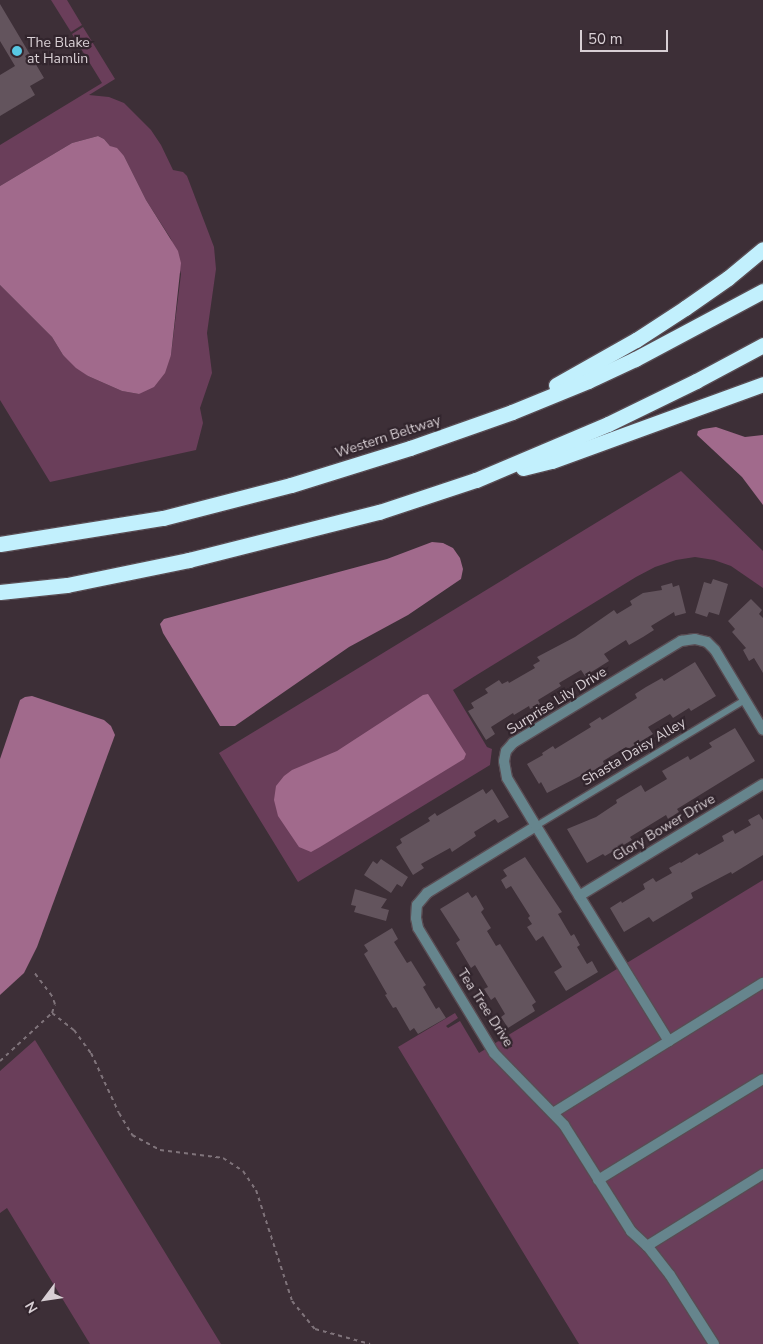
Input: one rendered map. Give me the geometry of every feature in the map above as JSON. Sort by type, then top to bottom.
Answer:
[{"type":"highway","points":[[512,412],[669,319],[728,278],[763,249]]},
{"type":"highway","name":"Western Beltway","points":[[0,544],[163,518],[291,485],[410,448],[512,412],[635,359],[763,291]]},
{"type":"highway","points":[[476,480],[608,424],[696,381],[763,345]]},
{"type":"highway","points":[[0,592],[67,585],[189,560],[379,512],[476,480],[552,461],[763,384]]},
{"type":"street","name":"Surprise Lily Drive","points":[[536,826],[507,778],[504,761],[506,751],[512,743],[681,641],[695,639],[707,642],[715,650],[763,730]]},
{"type":"street","name":"Glory Bower Drive","points":[[579,896],[763,784]]},
{"type":"street","points":[[536,826],[668,1041]]},
{"type":"street","name":"Tea Tree Drive","points":[[536,826],[427,893],[418,905],[418,928],[494,1053],[553,1113],[630,1231],[647,1246],[670,1275],[714,1344]]},
{"type":"street","points":[[553,1113],[763,983]]},
{"type":"street","points":[[598,1180],[763,1079]]},
{"type":"street","points":[[647,1246],[763,1174]]},
{"type":"lane","name":"Shasta Daisy Alley","points":[[536,826],[745,700]]},
{"type":"path","points":[[0,1061],[52,1013],[55,1004],[52,996],[34,972]]},
{"type":"path","points":[[52,1013],[74,1030],[90,1053],[119,1114],[132,1135],[160,1150],[223,1158],[243,1171],[256,1190],[292,1301],[315,1330],[370,1344]]},
{"type":"shaded area","points":[[51,0],[67,0],[82,25],[71,32]]},
{"type":"shaded area","points":[[83,27],[115,79],[89,95],[109,97],[124,103],[151,130],[161,145],[173,170],[183,172],[187,176],[214,247],[216,269],[207,333],[212,373],[200,408],[203,423],[196,450],[50,482],[0,400],[0,285],[52,337],[63,355],[88,376],[122,391],[139,394],[171,355],[181,274],[171,239],[146,200],[124,156],[98,136],[72,143],[0,186],[0,145],[102,83],[72,34]]},
{"type":"shaded area","points":[[98,136],[104,139],[110,146],[117,148],[124,156],[146,200],[178,251],[181,263],[171,355],[165,373],[154,387],[139,394],[122,391],[88,376],[76,368],[63,355],[52,337],[0,285],[0,186],[72,143]]},
{"type":"shaded area","points":[[716,427],[745,437],[763,435],[763,505],[742,477],[697,435],[698,431]]},
{"type":"shaded area","points":[[681,471],[763,551],[763,588],[731,566],[714,560],[695,557],[676,560],[655,567],[636,577],[475,676],[453,690],[487,747],[492,749],[490,765],[298,882],[219,753]]},
{"type":"shaded area","points":[[432,542],[443,543],[453,548],[460,558],[463,569],[461,579],[408,615],[349,647],[235,726],[220,726],[163,633],[160,624],[164,619],[387,559]]},
{"type":"shaded area","points":[[428,694],[466,754],[464,759],[311,852],[299,847],[278,816],[274,800],[276,786],[284,776],[292,770],[337,751],[423,695]]},
{"type":"shaded area","points":[[32,696],[104,720],[111,726],[115,735],[37,947],[24,973],[0,995],[0,759],[20,700]]},
{"type":"shaded area","points":[[763,880],[763,1344],[579,1344],[398,1047],[455,1013],[458,1018],[446,1026],[448,1028],[460,1021],[479,1053]]},
{"type":"shaded area","points":[[35,1040],[221,1344],[90,1344],[7,1208],[0,1213],[0,1071]]},
{"type":"building","name":"The Blake at Hamlin","points":[[0,4],[44,78],[30,86],[35,95],[0,116],[0,75],[15,66],[0,41]]},
{"type":"building","points":[[713,579],[728,584],[719,615],[709,612],[707,617],[695,613],[704,582],[711,584]]},
{"type":"building","points":[[672,583],[673,587],[679,585],[686,613],[675,616],[674,612],[651,626],[654,630],[643,637],[629,645],[626,640],[604,654],[609,661],[585,676],[581,670],[559,683],[561,686],[538,700],[540,704],[530,709],[529,706],[514,715],[513,713],[491,727],[495,734],[486,740],[468,711],[474,708],[471,703],[488,693],[485,689],[499,680],[502,684],[508,681],[509,683],[535,668],[533,665],[540,661],[537,657],[575,637],[614,610],[617,614],[632,605],[630,601],[643,593],[662,590],[661,586]]},
{"type":"building","points":[[751,599],[762,610],[759,614],[763,618],[763,673],[754,658],[749,661],[743,650],[746,648],[732,632],[735,629],[728,621]]},
{"type":"building","points":[[695,662],[716,696],[691,711],[689,708],[673,718],[670,714],[648,727],[653,734],[603,761],[604,764],[581,778],[580,776],[547,793],[541,782],[539,784],[527,764],[543,755],[542,753],[553,746],[555,749],[591,727],[589,724],[600,717],[602,720],[637,698],[635,694],[646,687],[662,678],[664,681]]},
{"type":"building","points":[[735,728],[755,761],[677,809],[679,812],[668,819],[666,815],[630,837],[632,840],[605,856],[603,854],[587,863],[567,829],[596,817],[617,803],[616,800],[641,785],[645,792],[667,779],[662,771],[688,756],[690,760],[712,747],[709,743]]},
{"type":"building","points":[[483,789],[486,794],[492,789],[509,817],[498,823],[495,819],[474,832],[476,836],[452,852],[450,848],[421,864],[424,868],[413,875],[396,847],[402,843],[400,839],[430,821],[428,818],[435,813],[437,816]]},
{"type":"building","points":[[759,814],[763,820],[763,855],[732,874],[731,872],[691,893],[693,898],[653,922],[649,917],[624,932],[610,908],[645,889],[643,884],[653,878],[656,882],[672,873],[669,868],[697,853],[699,855],[724,841],[722,836],[733,830],[735,834],[751,825],[748,820]]},
{"type":"building","points":[[525,857],[562,912],[558,914],[571,936],[574,934],[580,945],[577,947],[587,964],[592,961],[598,972],[566,991],[554,972],[562,967],[543,936],[536,941],[527,927],[532,924],[528,918],[530,916],[511,886],[506,889],[501,880],[507,876],[503,870]]},
{"type":"building","points":[[381,859],[408,877],[402,887],[397,884],[391,893],[364,875],[373,861],[377,864]]},
{"type":"building","points":[[355,889],[387,899],[381,908],[389,910],[386,921],[354,912],[356,906],[351,905]]},
{"type":"building","points":[[468,892],[472,898],[476,895],[484,909],[481,912],[491,928],[487,931],[496,946],[500,944],[536,1002],[532,1005],[535,1011],[508,1028],[501,1017],[505,1014],[495,997],[491,1000],[484,989],[488,987],[475,965],[471,968],[456,943],[460,940],[440,909]]},
{"type":"building","points":[[392,928],[398,939],[394,942],[407,963],[411,961],[426,985],[423,987],[436,1009],[439,1007],[446,1018],[418,1034],[414,1028],[410,1031],[396,1007],[393,1008],[364,954],[368,951],[364,945]]},
{"type":"place","name":"The Blake at Hamlin","points":[[17,51]]}]
